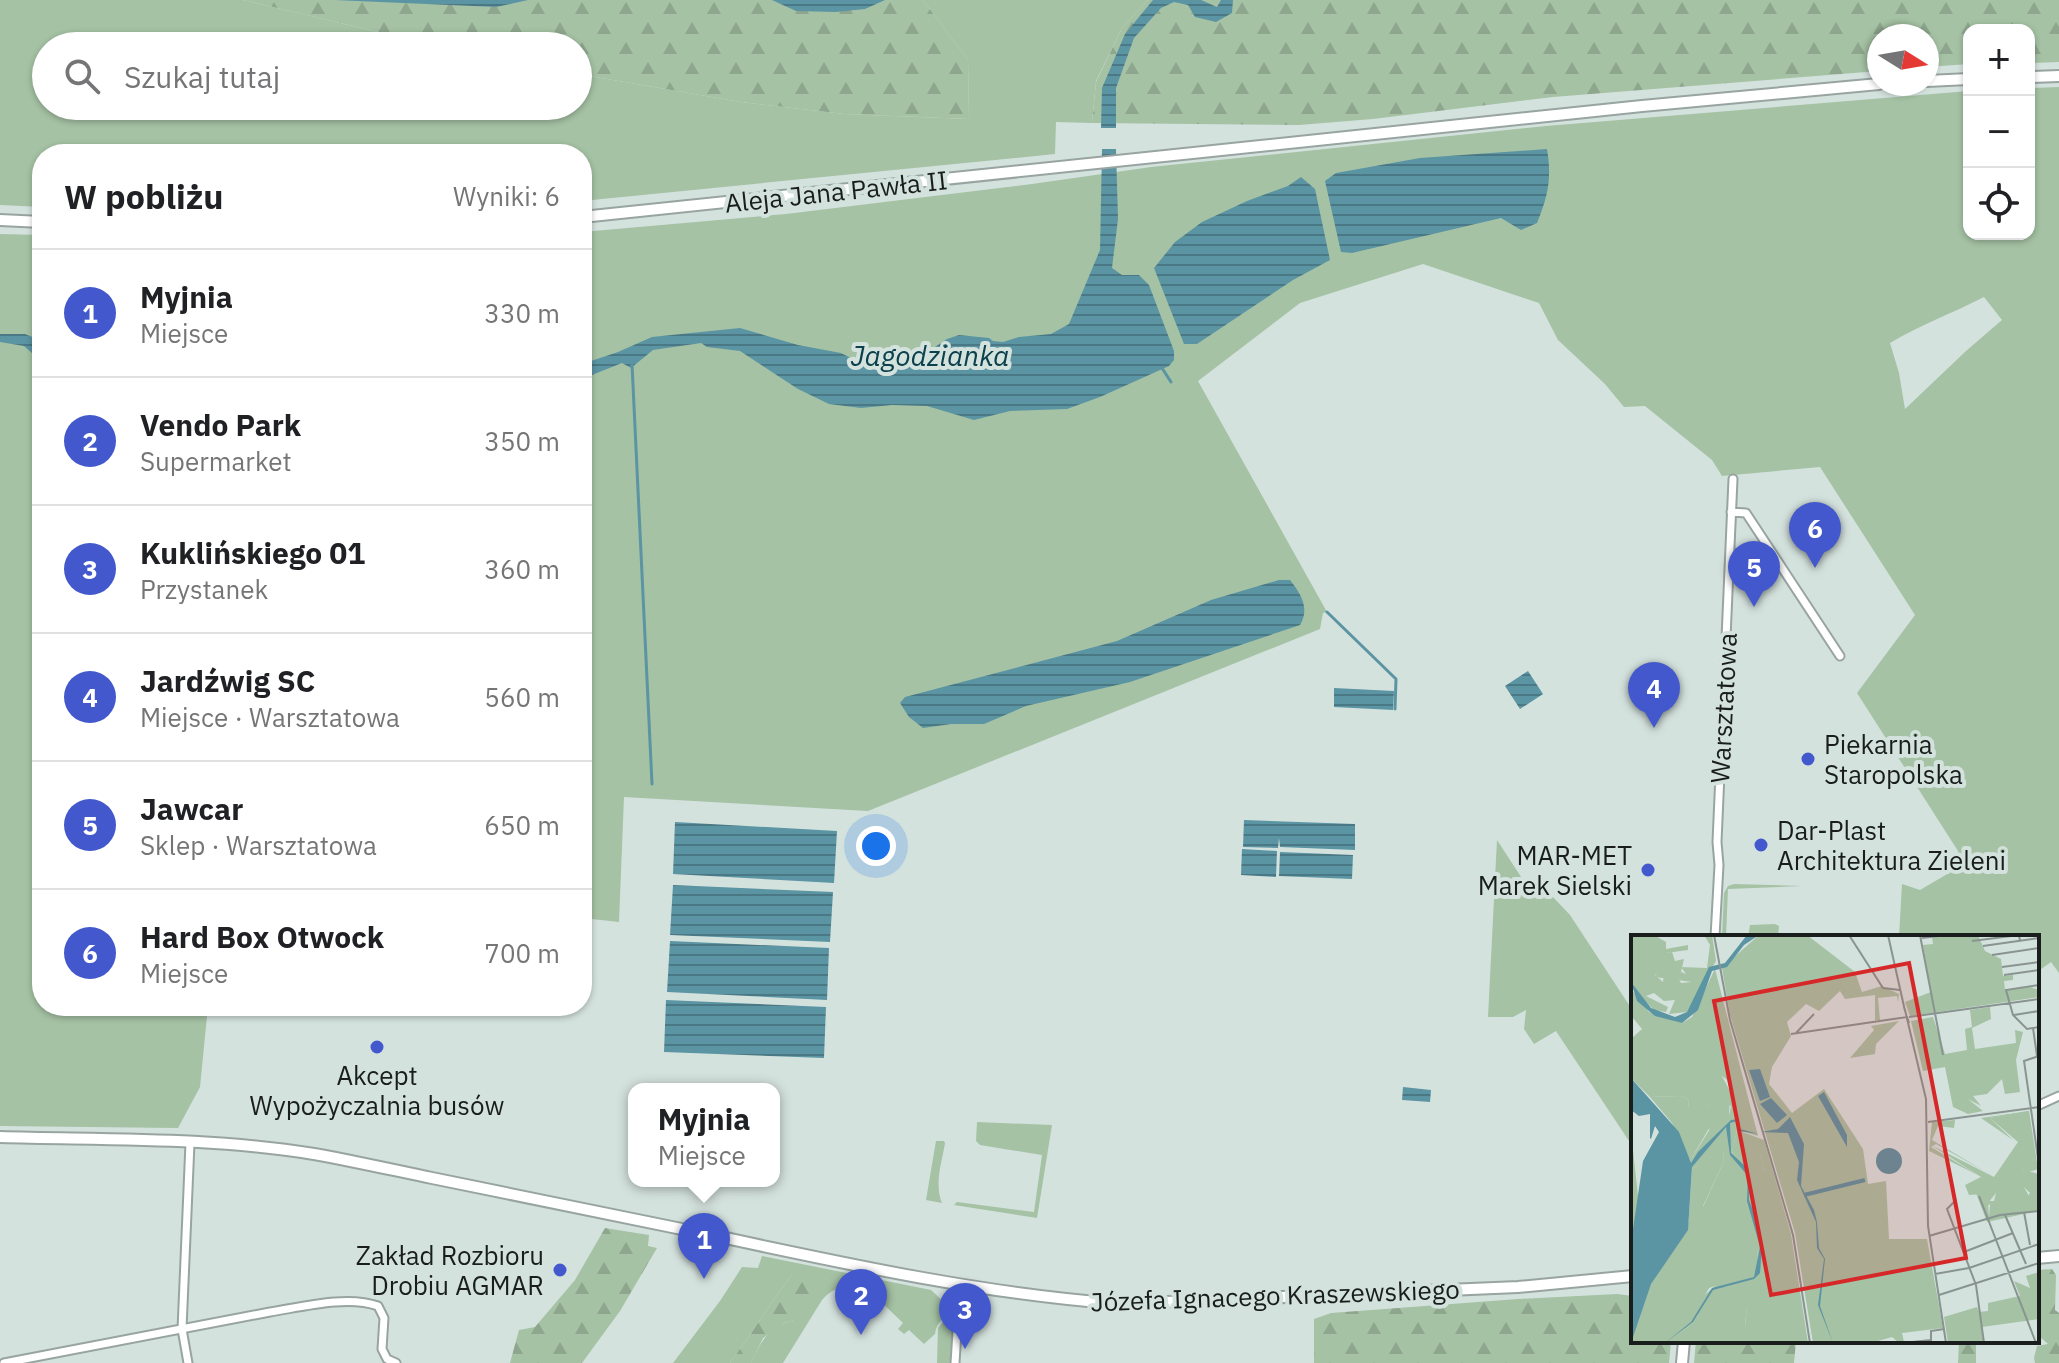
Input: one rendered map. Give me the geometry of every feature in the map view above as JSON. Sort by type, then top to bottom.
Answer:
[{"type":"street","points":[[2035,77],[2059,76]]},
{"type":"street","points":[[1939,80],[1963,79]]},
{"type":"street","name":"Aleja Jana Pawła II","points":[[592,216],[1867,85]]},
{"type":"street","points":[[0,220],[32,222]]},
{"type":"street","name":"Warsztatowa","points":[[1715,935],[1733,479]]},
{"type":"street","points":[[1731,512],[1746,513],[1840,656]]},
{"type":"street","points":[[2039,1105],[2059,1096]]},
{"type":"street","name":"Józefa Ignacego Kraszewskiego","points":[[0,1137],[190,1143],[313,1154],[822,1259],[960,1285],[1066,1300],[1121,1304],[1518,1287],[1631,1276]]},
{"type":"street","points":[[188,1363],[182,1329],[190,1143]]},
{"type":"street","points":[[2039,1258],[2059,1256]]},
{"type":"street","name":"Józefa Ignacego Kraszewskiego","points":[[1587,1282],[1631,1283]]},
{"type":"street","points":[[955,1363],[960,1285]]},
{"type":"street","points":[[4,1363],[44,1359],[313,1305],[366,1302],[378,1306],[384,1318],[382,1349],[387,1359],[396,1363]]},
{"type":"street","points":[[1682,1363],[1683,1343]]},
{"type":"green space","points":[[0,0],[243,0],[378,32],[32,32],[32,120],[592,120],[592,76],[741,102],[844,114],[969,119],[968,60],[923,0],[1148,0],[1122,28],[1096,81],[1092,123],[1056,122],[1055,154],[592,200],[592,144],[32,144],[32,207],[0,205]]},
{"type":"green space","points":[[243,0],[923,0],[968,60],[969,119],[844,114],[741,102],[592,76],[592,32],[378,32]]},
{"type":"green space","points":[[1148,0],[2059,0],[2059,62],[2035,63],[2035,24],[1963,24],[1963,64],[1939,66],[1939,24],[1867,24],[1867,72],[1553,97],[1299,125],[1092,123],[1096,82],[1122,28]]},
{"type":"green space","points":[[2059,87],[2059,973],[2051,962],[2039,971],[2039,935],[1899,935],[1902,884],[1920,890],[1961,866],[1958,851],[1857,693],[1915,615],[1820,467],[1722,476],[1712,460],[1645,406],[1624,407],[1605,384],[1558,340],[1539,303],[1423,264],[1300,303],[1198,381],[1327,612],[1323,613],[1320,629],[868,811],[624,797],[619,922],[592,919],[592,231],[786,214],[1151,167],[1546,126],[1939,96],[1939,93],[1963,91],[1963,240],[2035,240],[2035,88]],"holes":[[[1984,297],[2002,320],[1905,409],[1890,343]]]},
{"type":"green space","points":[[0,234],[32,235],[32,1016],[207,1016],[200,1087],[178,1128],[0,1126]]},
{"type":"green space","points":[[1497,840],[1527,886],[1552,896],[1570,915],[1631,1008],[1631,1144],[1556,1031],[1534,1044],[1524,1029],[1526,1010],[1513,1017],[1488,1017]]},
{"type":"green space","points":[[1728,886],[1803,886],[1728,889],[1726,935],[1722,935],[1724,893]]},
{"type":"green space","points":[[1775,924],[1779,926],[1778,935],[1748,935],[1750,925]]},
{"type":"green space","points":[[977,1122],[1052,1125],[1037,1218],[954,1205],[957,1202],[1034,1212],[1042,1155],[980,1145],[976,1141]]},
{"type":"green space","points":[[936,1141],[945,1143],[939,1181],[942,1203],[926,1200]]},
{"type":"green space","points":[[605,1228],[649,1235],[648,1246],[657,1248],[620,1311],[582,1363],[510,1363],[519,1330],[535,1327],[575,1280]]},
{"type":"green space","points":[[762,1256],[931,1290],[948,1306],[947,1310],[935,1334],[924,1344],[909,1330],[904,1334],[898,1329],[903,1323],[875,1296],[870,1300],[858,1291],[840,1288],[822,1300],[783,1363],[751,1363],[767,1336],[778,1326],[794,1320],[792,1274],[730,1363],[673,1363],[742,1267],[758,1268]]},
{"type":"green space","points":[[2052,1269],[2056,1275],[2059,1363],[2035,1363],[2037,1346],[2048,1344],[2039,1336],[2039,1270]]},
{"type":"green space","points":[[792,1274],[805,1274],[816,1288],[805,1312],[763,1338],[751,1363],[730,1363]]},
{"type":"green space","points":[[1631,1296],[1631,1343],[1671,1343],[1669,1363],[1314,1363],[1314,1319],[1331,1313],[1518,1299]]},
{"type":"green space","points":[[952,1311],[950,1363],[937,1363],[938,1328]]},
{"type":"green space","points":[[1696,1343],[1796,1343],[1794,1363],[1694,1363]]},
{"type":"green space","points":[[1959,1343],[1976,1343],[1976,1363],[1958,1363]]},
{"type":"water","points":[[334,0],[528,0],[496,7]]},
{"type":"water","points":[[772,0],[885,0],[865,9],[836,12],[796,11]]},
{"type":"water","points":[[1153,0],[1201,0],[1217,7],[1221,0],[1233,0],[1232,13],[1216,22],[1195,17],[1188,5],[1174,2],[1161,8],[1134,38],[1116,88],[1116,128],[1101,128],[1102,88],[1125,34]]},
{"type":"water","name":"Jagodzianka","points":[[1102,149],[1116,149],[1118,219],[1112,268],[1122,275],[1139,275],[1149,285],[1174,351],[1174,360],[1169,366],[1067,409],[1010,411],[974,420],[927,406],[861,408],[829,404],[798,389],[740,351],[707,347],[701,343],[653,350],[631,368],[622,363],[592,375],[592,361],[652,337],[740,328],[798,345],[841,353],[863,364],[877,356],[878,352],[917,350],[926,353],[959,335],[1003,342],[1051,334],[1069,324],[1100,250]]},
{"type":"water","points":[[1547,149],[1548,187],[1537,223],[1521,230],[1501,218],[1352,253],[1341,252],[1325,181],[1336,173],[1420,158]]},
{"type":"water","points":[[1301,177],[1315,189],[1330,260],[1293,280],[1197,344],[1184,344],[1154,268],[1175,242],[1202,222],[1288,186]]},
{"type":"water","points":[[0,334],[25,334],[32,337],[32,353],[24,346],[0,342]]},
{"type":"water","points":[[1279,580],[1290,580],[1301,596],[1304,613],[1300,625],[1130,682],[1026,706],[984,724],[923,728],[909,717],[900,703],[905,697],[1117,641],[1211,600]]},
{"type":"water","points":[[1528,671],[1543,694],[1520,709],[1505,686]]},
{"type":"water","points":[[1334,688],[1394,691],[1393,710],[1334,707]]},
{"type":"water","points":[[1244,820],[1355,824],[1355,850],[1280,847],[1279,838],[1278,848],[1243,847]]},
{"type":"water","points":[[675,822],[837,831],[834,883],[673,874]]},
{"type":"water","points":[[1242,849],[1277,851],[1276,877],[1241,875]]},
{"type":"water","points":[[1280,852],[1353,855],[1352,879],[1279,876]]},
{"type":"water","points":[[673,885],[833,892],[830,942],[670,935]]},
{"type":"water","points":[[670,941],[829,948],[827,1000],[667,992]]},
{"type":"water","points":[[666,1000],[826,1007],[824,1058],[664,1052]]},
{"type":"water","points":[[1403,1087],[1431,1090],[1430,1102],[1402,1100]]},
{"type":"waterway","points":[[632,364],[652,784]]},
{"type":"waterway","points":[[1162,368],[1171,382]]},
{"type":"waterway","points":[[1327,612],[1396,679],[1395,709]]},
{"type":"place","name":"Hard Box Otwock","points":[[1815,568]]},
{"type":"place","name":"Jawcar","points":[[1754,607]]},
{"type":"place","name":"Jardźwig SC","points":[[1654,728]]},
{"type":"place","name":"Piekarnia Staropolska","points":[[1808,759]]},
{"type":"place","name":"Dar-Plast Architektura Zieleni","points":[[1761,845]]},
{"type":"place","name":"MAR-MET Marek Sielski","points":[[1648,870]]},
{"type":"place","name":"Akcept Wypożyczalnia busów","points":[[377,1047]]},
{"type":"place","name":"Zakład Rozbioru Drobiu AGMAR","points":[[560,1270]]},
{"type":"place","name":"Myjnia","points":[[704,1279]]},
{"type":"place","name":"Vendo Park","points":[[861,1335]]},
{"type":"place","name":"Kuklińskiego 01","points":[[965,1349]]}]
